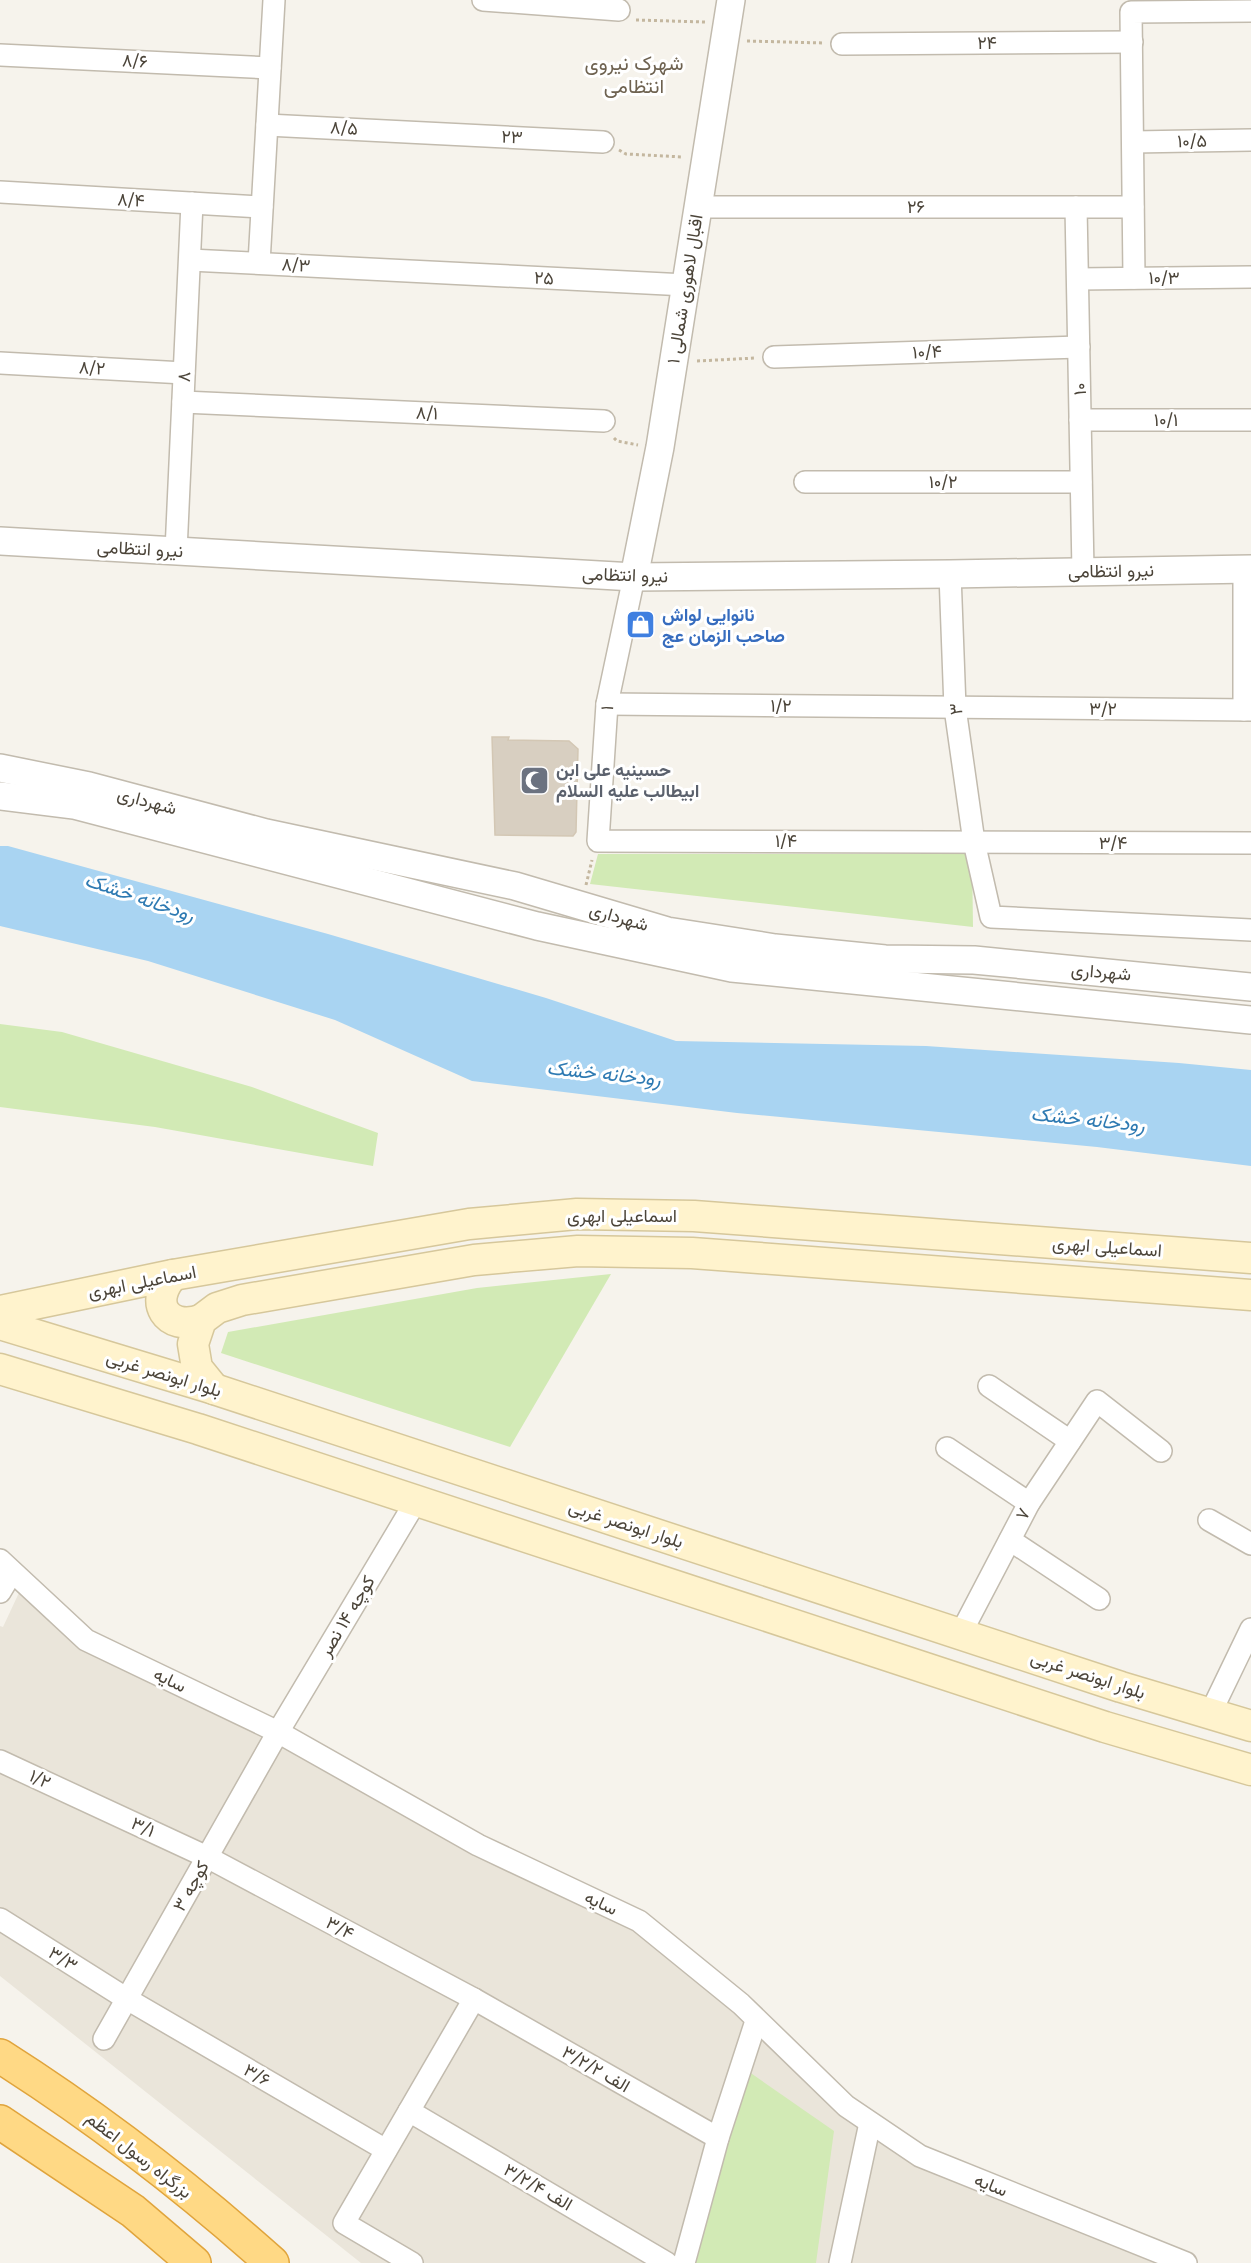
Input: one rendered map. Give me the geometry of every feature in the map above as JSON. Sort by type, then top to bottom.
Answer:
[{"type":"highway","name":"بزرگراه رسول اعظم","points":[[0,2056],[54,2090],[155,2165],[272,2263]]},
{"type":"highway","points":[[0,2122],[133,2211],[194,2263]]},
{"type":"main road","name":"اسماعیلی ابهری","points":[[0,1311],[173,1275],[469,1224],[577,1214],[694,1216],[1251,1258]]},
{"type":"main road","name":"اسماعیلی ابهری","points":[[201,1320],[217,1308],[242,1300],[474,1260],[578,1251],[692,1253],[1251,1295]]},
{"type":"main road","points":[[173,1275],[164,1285],[160,1299],[165,1312],[175,1321],[188,1324],[201,1320]]},
{"type":"main road","points":[[201,1320],[193,1344],[197,1368],[214,1389]]},
{"type":"main road","name":"بلوار ابونصر غربی","points":[[0,1324],[214,1389],[1121,1687],[1251,1726]]},
{"type":"main road","points":[[0,1369],[198,1429],[1105,1727],[1251,1770]]},
{"type":"main road","points":[[678,1587],[692,1545]]},
{"type":"street","points":[[259,263],[274,0]]},
{"type":"street","points":[[483,0],[619,10]]},
{"type":"street","points":[[1134,278],[1131,12],[1251,11]]},
{"type":"street","name":"اقبال لاهوری شمالی ۱","points":[[634,577],[660,447],[728,21]]},
{"type":"street","name":"۲۴","points":[[842,44],[1132,42]]},
{"type":"street","name":"۸/۶","points":[[0,54],[270,68]]},
{"type":"street","name":"۸/۵","points":[[267,125],[422,132]]},
{"type":"street","name":"۲۳","points":[[422,132],[603,142]]},
{"type":"street","name":"۱۰/۵","points":[[1133,142],[1251,140]]},
{"type":"street","name":"۸/۴","points":[[0,192],[262,207]]},
{"type":"street","name":"۸","points":[[176,551],[192,203]]},
{"type":"street","name":"۲۶","points":[[698,207],[1133,207]]},
{"type":"street","name":"۱۰","points":[[1076,207],[1083,571]]},
{"type":"street","name":"۸/۳","points":[[190,260],[403,271]]},
{"type":"street","name":"۲۵","points":[[403,271],[686,285]]},
{"type":"street","name":"۱۰/۳","points":[[1078,279],[1251,277]]},
{"type":"street","name":"۱۰/۴","points":[[774,357],[1079,346]]},
{"type":"street","name":"۸/۲","points":[[0,363],[184,373]]},
{"type":"street","name":"۸/۱","points":[[183,402],[604,421]]},
{"type":"street","name":"۱۰/۱","points":[[1080,420],[1251,420]]},
{"type":"street","name":"۱۰/۲","points":[[805,482],[1081,482]]},
{"type":"street","name":"نیرو انتظامی","points":[[0,540],[634,577],[1248,569]]},
{"type":"street","points":[[1247,710],[1248,569]]},
{"type":"street","name":"۳","points":[[950,574],[955,708],[974,842],[991,917],[1251,930]]},
{"type":"street","name":"۱","points":[[598,841],[607,704],[634,577]]},
{"type":"street","name":"۱/۲","points":[[607,704],[955,708]]},
{"type":"street","name":"۳/۲","points":[[955,708],[1247,710]]},
{"type":"street","name":"شهرداری","points":[[0,768],[89,786],[266,833],[515,886],[667,931],[775,948],[885,959],[974,960],[1251,987]]},
{"type":"street","name":"شهرداری","points":[[0,796],[74,805],[537,926],[732,968],[1251,1020]]},
{"type":"street","name":"۱/۴","points":[[598,841],[974,842]]},
{"type":"street","name":"۳/۴","points":[[974,842],[1251,843]]},
{"type":"street","points":[[989,1386],[1070,1441]]},
{"type":"street","name":"۷","points":[[961,1633],[1029,1503],[1097,1401],[1161,1450]]},
{"type":"street","points":[[946,1448],[1029,1503]]},
{"type":"street","name":"کوچه ۱۴ نصر","points":[[278,1732],[416,1501]]},
{"type":"street","points":[[1209,1520],[1251,1544]]},
{"type":"street","points":[[1010,1540],[1100,1599]]},
{"type":"street","points":[[0,1592],[6,1566]]},
{"type":"street","name":"سایه","points":[[6,1566],[86,1640],[278,1732],[478,1845],[639,1921],[741,2004],[846,2106],[920,2156],[1186,2263]]},
{"type":"street","points":[[1210,1714],[1251,1629]]},
{"type":"street","name":"کوچه ۳","points":[[104,2039],[278,1732]]},
{"type":"street","name":"۱/۲","points":[[0,1761],[80,1797]]},
{"type":"street","name":"۳/۱","points":[[80,1797],[207,1857]]},
{"type":"street","name":"۳/۴","points":[[207,1857],[474,1999]]},
{"type":"street","name":"۳/۳","points":[[0,1919],[127,1999]]},
{"type":"street","name":"۳/۶","points":[[127,1999],[386,2150]]},
{"type":"street","points":[[412,2263],[344,2223],[474,1999]]},
{"type":"street","name":"۳/۲/۲ الف","points":[[474,1999],[718,2138]]},
{"type":"street","points":[[684,2263],[718,2138],[756,2020]]},
{"type":"street","name":"۳/۲/۴ الف","points":[[409,2111],[667,2263]]},
{"type":"street","points":[[840,2263],[870,2122]]},
{"type":"path","points":[[619,10],[628,20],[728,21],[842,44]]},
{"type":"path","points":[[603,142],[626,154],[706,158]]},
{"type":"path","points":[[674,362],[774,357]]},
{"type":"path","points":[[604,421],[617,441],[660,447]]},
{"type":"path","points":[[576,905],[585,887],[598,841]]},
{"type":"shaded area","points":[[24,1582],[104,1650],[649,1935],[889,2137],[980,2193],[1167,2263],[361,2263],[0,1976],[0,1626],[3,1627]]},
{"type":"green space","points":[[598,854],[972,854],[973,927],[590,884]]},
{"type":"green space","points":[[0,1024],[62,1032],[252,1087],[378,1133],[373,1166],[155,1127],[0,1107]]},
{"type":"green space","points":[[611,1274],[510,1447],[221,1353],[228,1332],[477,1288]]},
{"type":"green space","points":[[742,2067],[834,2131],[816,2263],[686,2263]]},
{"type":"water","name":"رودخانه خشک","points":[[0,846],[8,846],[328,934],[546,998],[676,1041],[926,1046],[1251,1070],[1251,1166],[1097,1147],[737,1113],[472,1081],[335,1020],[148,961],[0,926]]},
{"type":"building","name":"نانوایی لواش صاحب الزمان عج","points":[[639,615],[651,615],[649,635],[634,637]]},
{"type":"building","name":"حسینیه علی ابن ابیطالب علیه السلام","points":[[492,737],[509,737],[508,740],[569,741],[578,749],[576,832],[573,836],[495,835]]},
{"type":"place","name":"نانوایی لواش صاحب الزمان عج","points":[[641,625]]},
{"type":"place","name":"حسینیه علی ابن ابیطالب علیه السلام","points":[[535,780]]},
{"type":"district","name":"شهرک نیروی انتظامی","points":[[634,74]]}]
